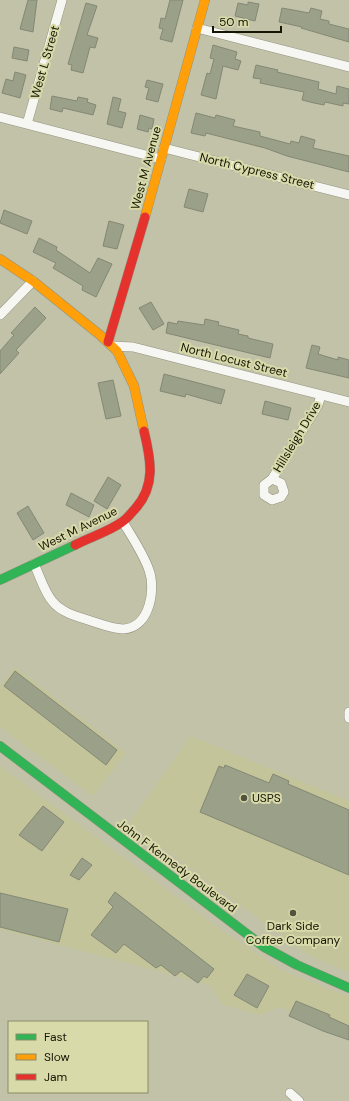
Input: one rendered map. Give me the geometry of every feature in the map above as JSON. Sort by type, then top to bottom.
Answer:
[{"type":"street","name":"West L Street","points":[[28,124],[62,0]]},
{"type":"street","name":"West M Avenue","points":[[0,580],[123,522],[132,514],[142,501],[148,488],[151,472],[150,456],[134,386],[120,357],[110,344],[205,0]]},
{"type":"street","points":[[197,28],[349,67]]},
{"type":"street","points":[[0,117],[161,159]]},
{"type":"street","name":"North Cypress Street","points":[[164,148],[349,195]]},
{"type":"street","points":[[0,259],[33,281],[110,344]]},
{"type":"street","points":[[0,315],[33,281]]},
{"type":"street","name":"North Locust Street","points":[[110,344],[133,347],[349,402]]},
{"type":"street","name":"Hillsleigh Drive","points":[[272,479],[318,405],[322,395]]},
{"type":"street","points":[[34,564],[49,597],[64,611],[111,627],[123,629],[132,627],[144,616],[149,605],[151,580],[150,571],[141,551],[123,522]]},
{"type":"street","points":[[349,712],[349,718]]},
{"type":"street","name":"John F Kennedy Boulevard","points":[[0,746],[264,947],[314,973],[349,988]]},
{"type":"street","points":[[290,1093],[299,1101]]},
{"type":"shaded area","points":[[15,667],[126,753],[93,796],[0,727],[0,687]]},
{"type":"shaded area","points":[[191,736],[349,801],[349,972],[310,956],[129,823]]},
{"type":"shaded area","points":[[0,766],[217,927],[281,970],[349,997],[349,1037],[281,1007],[260,1015],[222,1004],[210,985],[0,929]]},
{"type":"building","points":[[28,0],[37,0],[33,32],[20,29]]},
{"type":"building","points":[[170,0],[183,0],[172,42],[160,39],[163,29],[159,28],[161,18],[165,19]]},
{"type":"building","points":[[248,2],[259,4],[255,21],[235,16],[238,3],[248,5]]},
{"type":"building","points":[[86,3],[97,6],[87,35],[98,38],[95,48],[90,47],[83,73],[71,70],[72,65],[68,64]]},
{"type":"building","points":[[282,8],[309,13],[311,8],[322,11],[320,19],[329,21],[329,24],[349,29],[349,42],[301,28],[302,27],[279,22]]},
{"type":"building","points":[[213,45],[237,52],[235,59],[241,61],[238,70],[223,66],[216,99],[201,95],[207,73],[210,74],[214,59],[210,58]]},
{"type":"building","points":[[14,47],[29,50],[27,61],[12,58]]},
{"type":"building","points":[[256,65],[278,70],[277,72],[319,82],[318,89],[336,94],[337,86],[349,89],[349,104],[343,103],[343,106],[325,102],[324,105],[314,103],[302,100],[304,92],[260,83],[261,79],[253,78]]},
{"type":"building","points":[[15,72],[26,75],[20,98],[2,93],[6,79],[13,81]]},
{"type":"building","points":[[147,80],[163,84],[158,102],[146,99],[149,88],[145,87]]},
{"type":"building","points":[[52,96],[77,101],[78,97],[88,99],[87,102],[96,105],[93,115],[63,108],[62,112],[50,109]]},
{"type":"building","points":[[113,97],[121,99],[118,111],[126,113],[122,128],[107,124]]},
{"type":"building","points":[[196,113],[215,118],[216,115],[235,120],[233,126],[260,132],[260,136],[290,144],[291,141],[299,143],[301,136],[315,140],[313,148],[349,156],[349,172],[206,133],[205,136],[191,133]]},
{"type":"building","points":[[140,115],[154,119],[152,129],[149,128],[148,132],[137,129]]},
{"type":"building","points":[[189,189],[208,194],[203,212],[184,207]]},
{"type":"building","points":[[4,210],[32,221],[27,234],[0,223]]},
{"type":"building","points":[[109,221],[124,225],[117,249],[103,246]]},
{"type":"building","points":[[39,238],[57,247],[56,250],[90,273],[98,258],[112,264],[96,297],[82,290],[83,286],[53,268],[56,263],[33,252]]},
{"type":"building","points":[[151,302],[164,324],[153,330],[139,308]]},
{"type":"building","points":[[35,307],[46,318],[16,350],[19,353],[0,374],[0,351],[14,335],[11,333]]},
{"type":"building","points":[[205,319],[219,322],[218,325],[239,330],[238,334],[248,336],[248,338],[273,344],[270,358],[166,333],[168,322],[177,324],[178,321],[204,325]]},
{"type":"building","points":[[312,345],[320,347],[318,354],[338,360],[338,357],[349,360],[349,378],[306,368]]},
{"type":"building","points":[[164,374],[225,390],[221,404],[186,394],[185,397],[160,391]]},
{"type":"building","points":[[113,380],[121,416],[106,419],[98,383]]},
{"type":"building","points":[[265,401],[291,408],[288,420],[262,414]]},
{"type":"building","points":[[108,477],[121,485],[107,509],[94,501]]},
{"type":"building","points":[[71,493],[94,505],[89,517],[66,505]]},
{"type":"building","points":[[28,506],[44,533],[33,540],[17,513]]},
{"type":"building","points":[[15,671],[117,750],[106,765],[4,686]]},
{"type":"building","points":[[225,765],[269,783],[273,774],[289,781],[288,784],[349,810],[349,875],[200,812],[219,766],[224,768]]},
{"type":"building","points":[[43,806],[64,822],[42,851],[19,835]]},
{"type":"building","points":[[82,858],[92,865],[79,880],[70,875]]},
{"type":"building","points":[[115,892],[214,969],[207,978],[204,976],[198,983],[181,971],[175,976],[161,965],[156,968],[124,944],[116,953],[91,935],[113,907],[108,902]]},
{"type":"building","points":[[0,893],[68,909],[59,942],[0,927]]},
{"type":"building","points":[[247,974],[269,986],[257,1008],[234,995]]},
{"type":"building","points":[[296,1001],[330,1015],[329,1017],[349,1026],[349,1040],[323,1031],[289,1016]]},
{"type":"traffic: fast","points":[[0,580],[75,545]]},
{"type":"traffic: fast","points":[[0,746],[264,947],[297,965],[349,988]]},
{"type":"traffic: slow","points":[[145,217],[205,0]]},
{"type":"traffic: slow","points":[[0,259],[33,281],[100,335],[117,351],[134,386],[144,431]]},
{"type":"traffic: jam","points":[[108,342],[145,217]]},
{"type":"traffic: jam","points":[[75,545],[111,529],[122,522],[142,500],[149,482],[150,472],[150,462],[144,431]]},
{"type":"place","name":"USPS","points":[[244,798]]},
{"type":"place","name":"Dark Side Coffee Company","points":[[293,913]]}]
